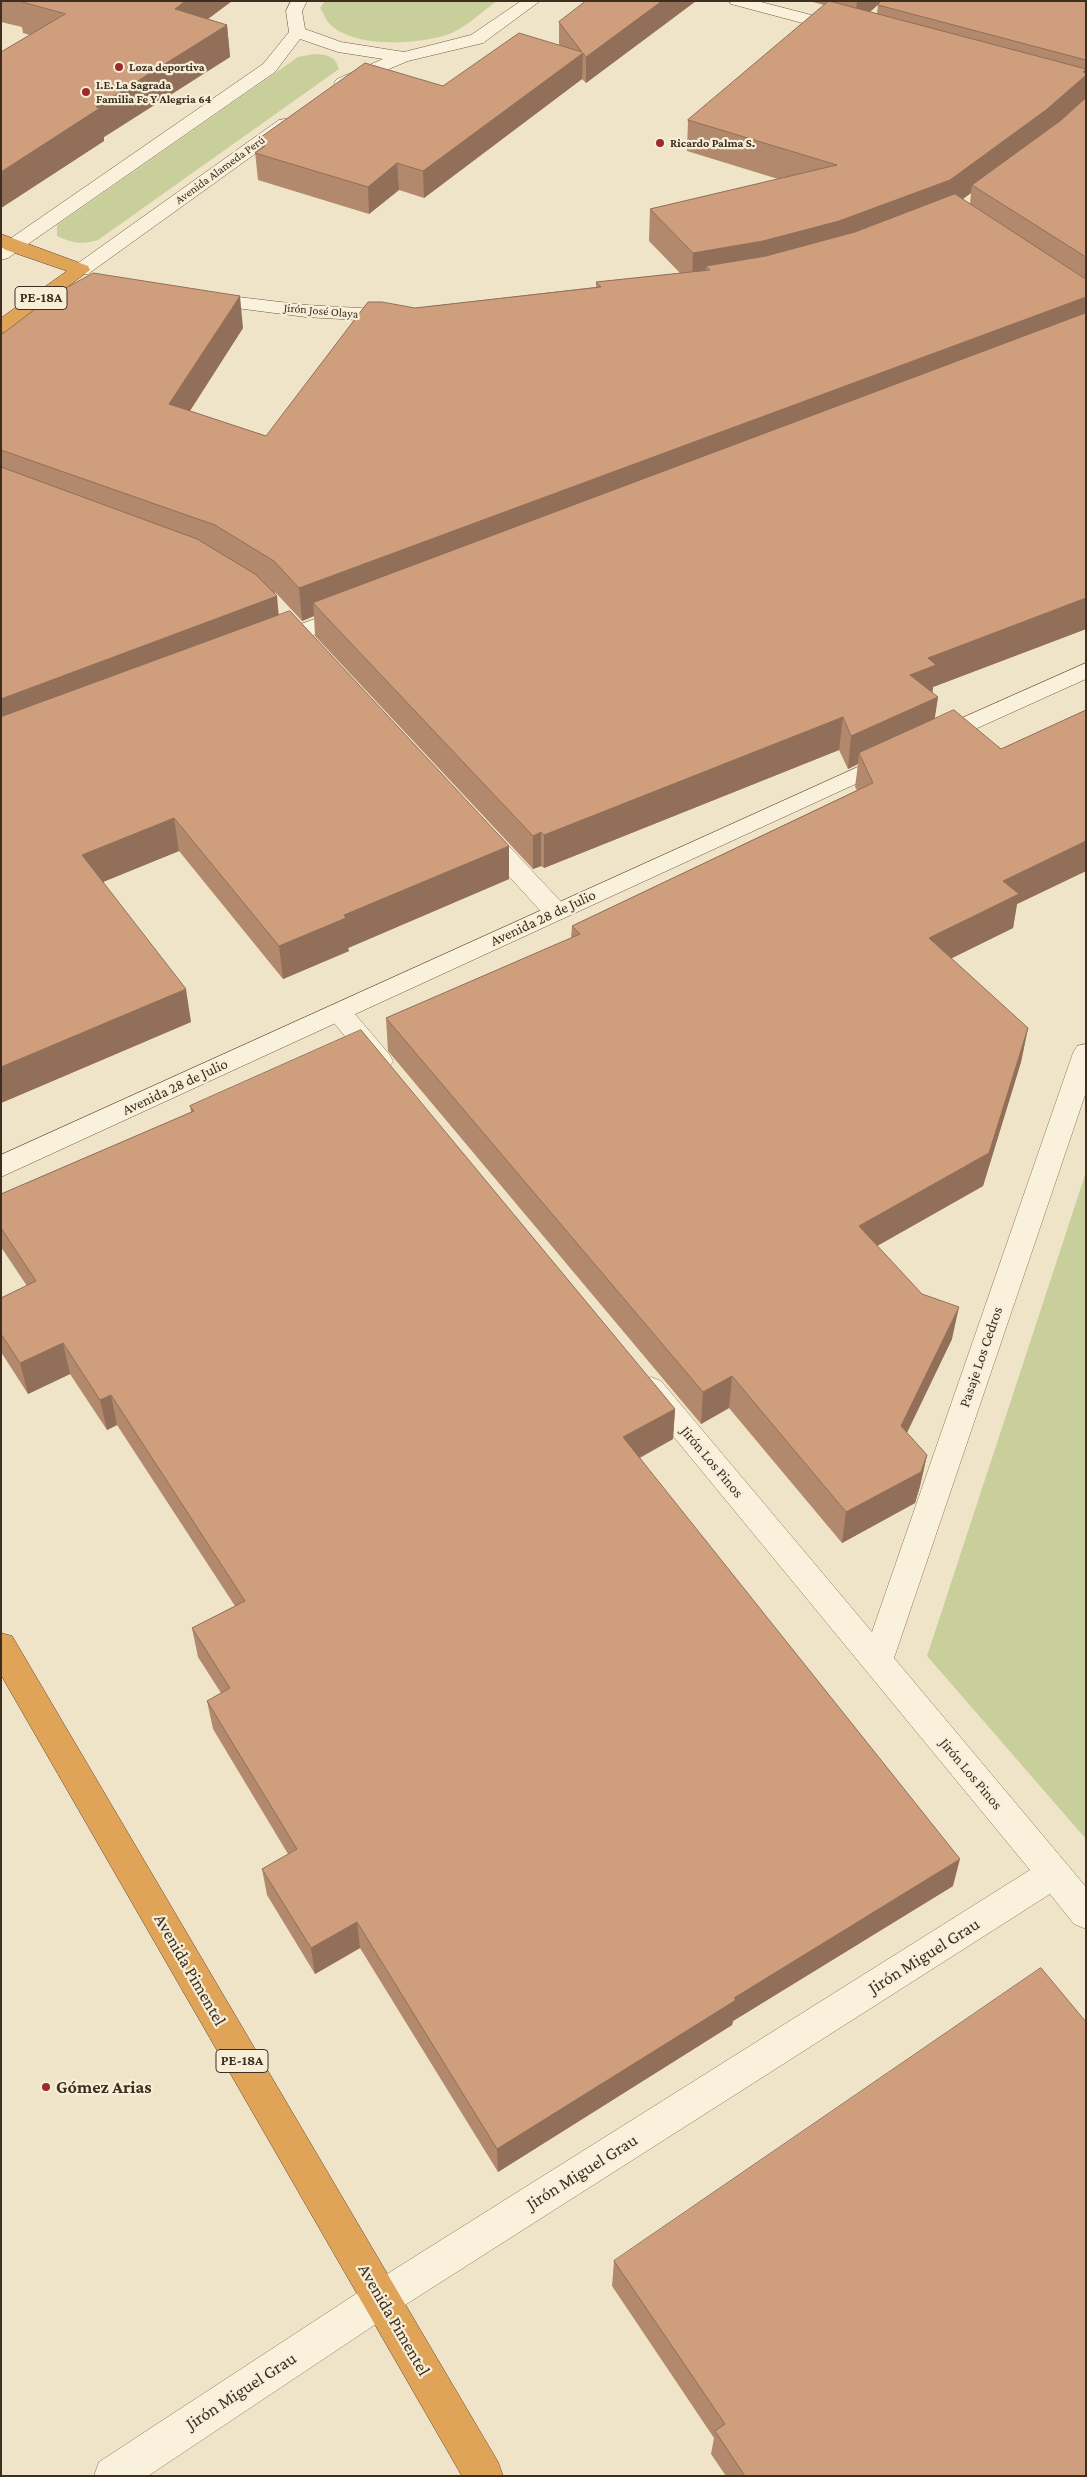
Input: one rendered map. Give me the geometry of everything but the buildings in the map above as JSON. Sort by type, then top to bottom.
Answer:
[{"type":"highway","name":"PE-18A","points":[[5,246],[81,270]]},
{"type":"highway","name":"Avenida Alameda Perú","points":[[1,327],[81,270]]},
{"type":"highway","name":"Avenida Pimentel","points":[[1,1646],[484,2476]]},
{"type":"street","points":[[5,246],[269,68],[297,32],[294,11],[299,1]]},
{"type":"street","points":[[329,92],[373,68],[404,57],[444,49],[478,39],[532,1]]},
{"type":"street","points":[[737,1],[860,33]]},
{"type":"street","points":[[297,32],[338,47],[404,57]]},
{"type":"street","name":"Avenida Alameda Perú","points":[[81,270],[297,115]]},
{"type":"street","points":[[81,270],[106,278]]},
{"type":"street","name":"Jirón José Olaya","points":[[184,296],[306,310],[414,318]]},
{"type":"street","points":[[252,650],[373,605]]},
{"type":"street","name":"Avenida 28 de Julio","points":[[1,1167],[1086,670]]},
{"type":"street","points":[[468,817],[556,912]]},
{"type":"street","points":[[339,1012],[396,1080]]},
{"type":"street","name":"Pasaje Los Cedros","points":[[877,1661],[1086,1052]]},
{"type":"street","name":"Jirón Los Pinos","points":[[636,1371],[1086,1913]]},
{"type":"street","name":"Jirón Miguel Grau","points":[[113,2476],[381,2299],[1053,1874]]},
{"type":"green space","points":[[325,1],[497,1],[455,32],[421,41],[386,42],[368,41],[339,31],[328,22],[320,8]]},
{"type":"green space","points":[[314,54],[333,58],[339,69],[98,240],[77,242],[57,236],[57,225],[298,57]]},
{"type":"green space","points":[[1086,1172],[1086,1839],[927,1656]]},
{"type":"place","name":"Loza deportiva","points":[[119,67]]},
{"type":"place","name":"I.E. La Sagrada Familia Fe Y Alegria 64","points":[[86,92]]},
{"type":"place","name":"Ricardo Palma S.","points":[[660,143]]},
{"type":"place","name":"Gómez Arias","points":[[46,2087]]}]
